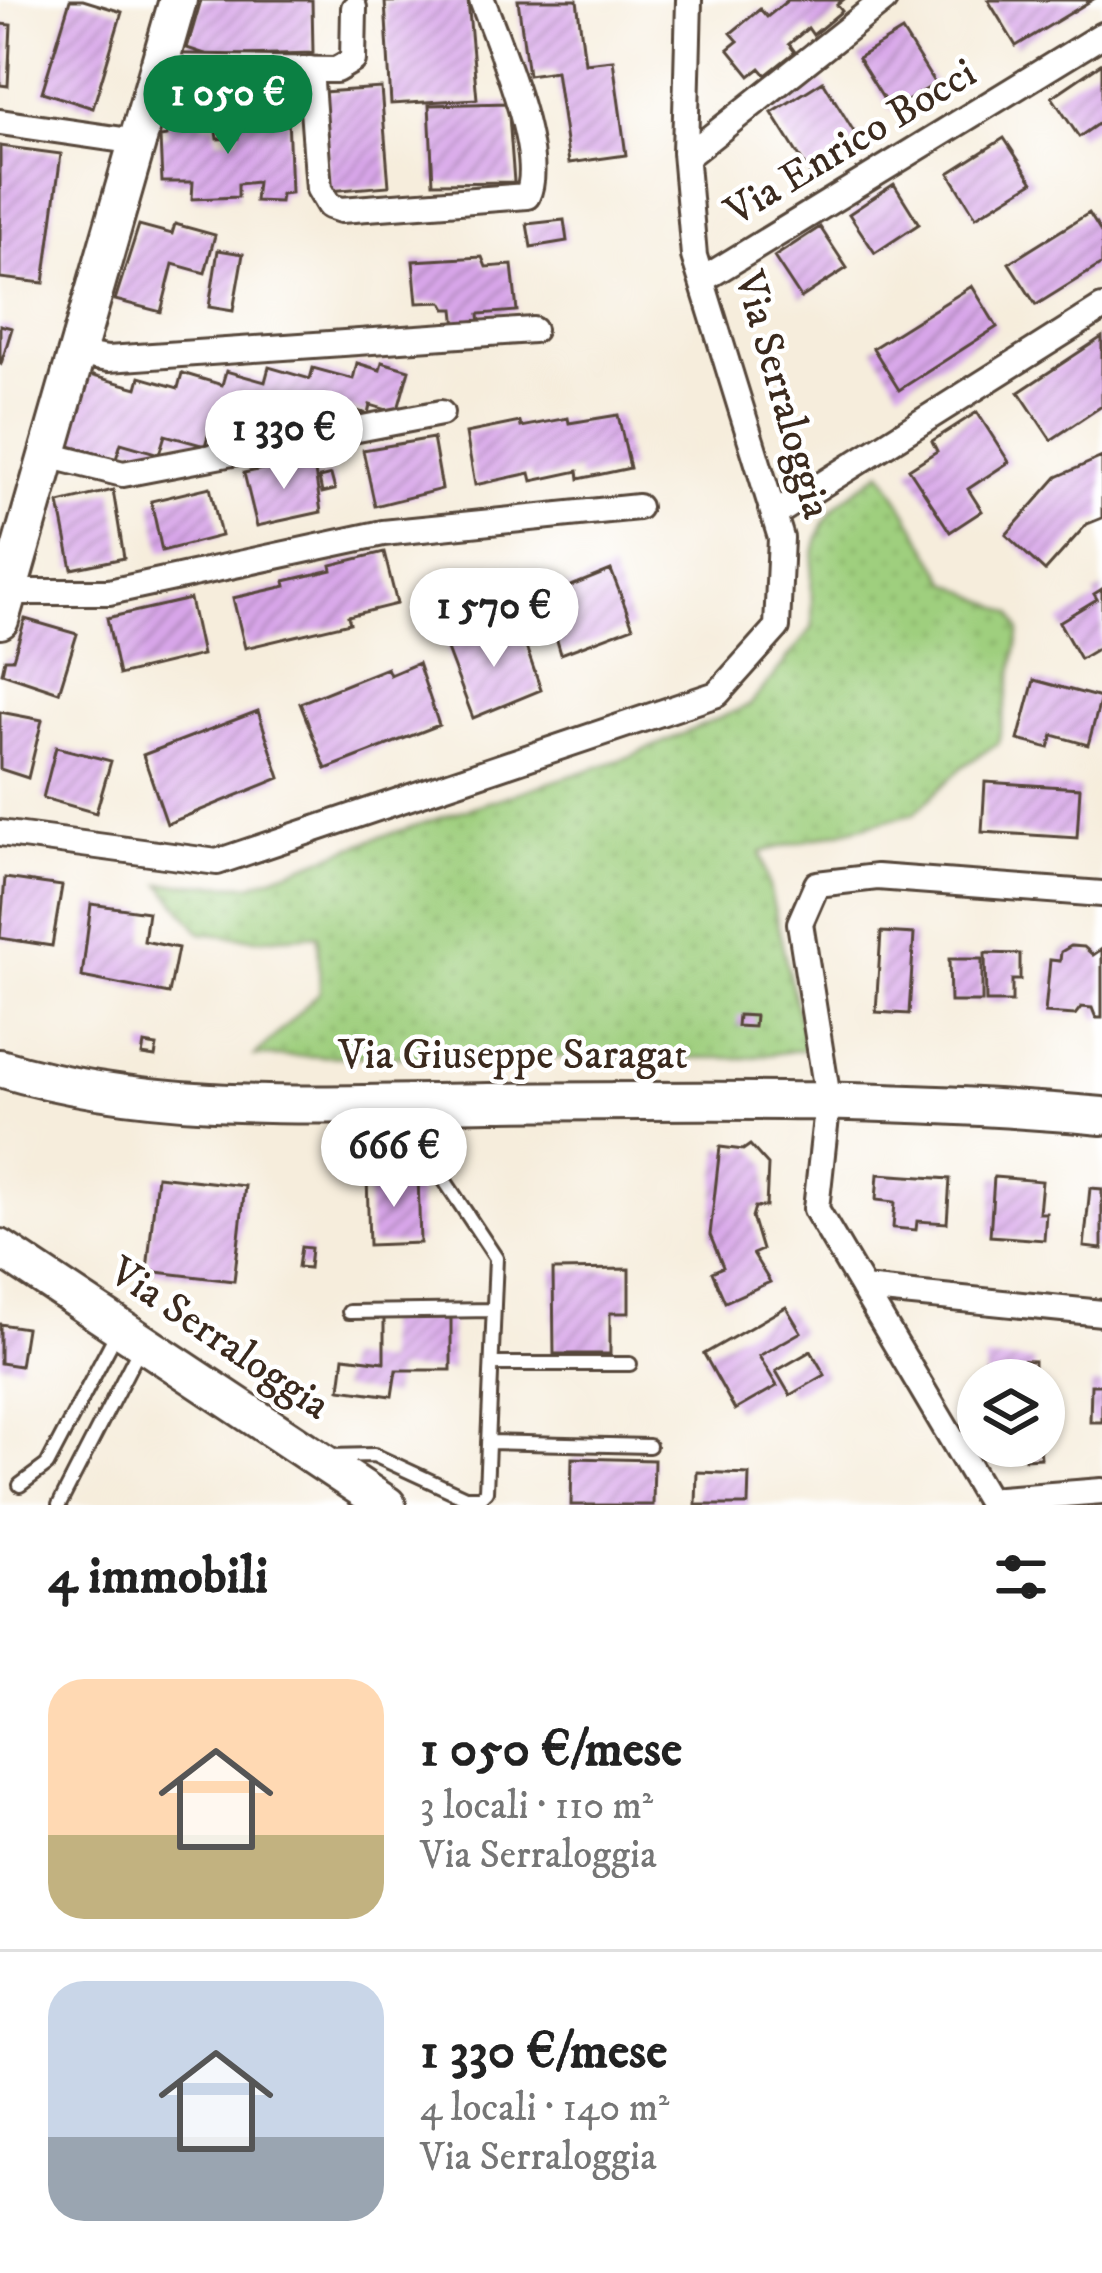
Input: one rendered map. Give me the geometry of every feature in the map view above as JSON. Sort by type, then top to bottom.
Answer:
[{"type":"street","points":[[178,0],[48,455],[6,583],[110,592],[382,533],[638,507]]},
{"type":"street","points":[[310,69],[319,189],[328,206],[341,210],[527,196],[533,176],[520,105],[482,0]]},
{"type":"street","name":"Via Serraloggia","points":[[0,832],[217,862],[717,694],[777,627],[781,538],[694,256],[686,157],[689,0]]},
{"type":"street","points":[[686,157],[884,0]]},
{"type":"street","points":[[159,67],[336,70],[353,60],[354,8]]},
{"type":"street","name":"Via Enrico Bocci","points":[[702,280],[1102,35]]},
{"type":"street","points":[[0,122],[137,142]]},
{"type":"street","points":[[774,515],[1102,308]]},
{"type":"street","points":[[76,354],[108,359],[533,330]]},
{"type":"street","points":[[48,455],[123,474],[441,413]]},
{"type":"street","points":[[1102,894],[877,877],[817,884],[800,923],[828,1099],[816,1209],[988,1500],[1102,1491]]},
{"type":"street","name":"Via Giuseppe Saragat","points":[[0,1068],[107,1091],[252,1103],[828,1099],[1102,1116]]},
{"type":"street","name":"Via Serraloggia","points":[[0,1248],[387,1505]]},
{"type":"street","points":[[863,1289],[1102,1313]]},
{"type":"lane","points":[[316,1458],[374,1455],[465,1497],[480,1497],[486,1491],[496,1258],[433,1163]]},
{"type":"lane","points":[[349,1312],[494,1310]]},
{"type":"lane","points":[[20,1485],[47,1465],[131,1335]]},
{"type":"lane","points":[[59,1505],[131,1335]]},
{"type":"lane","points":[[491,1364],[630,1364]]},
{"type":"lane","points":[[488,1442],[649,1446]]},
{"type":"green space","points":[[882,471],[948,582],[1013,614],[1020,631],[998,743],[962,767],[915,813],[761,852],[806,1049],[746,1058],[255,1056],[320,992],[318,935],[257,939],[201,933],[161,884],[251,885],[377,838],[629,757],[750,705],[813,627],[812,569],[823,526],[841,502]]},
{"type":"building","points":[[70,0],[122,12],[93,108],[42,92]]},
{"type":"building","points":[[201,0],[312,0],[313,53],[211,56],[187,48]]},
{"type":"building","points":[[468,0],[477,99],[391,104],[385,2]]},
{"type":"building","points":[[518,0],[577,0],[585,63],[613,60],[626,155],[569,163],[556,71],[528,75]]},
{"type":"building","points":[[788,0],[843,0],[837,5],[842,11],[813,35],[808,28],[789,44],[795,52],[766,75],[760,68],[750,76],[728,49],[738,41],[731,33],[760,9],[767,17]]},
{"type":"building","points":[[988,0],[1092,0],[1016,46]]},
{"type":"building","points":[[0,24],[11,25],[8,86],[0,85]]},
{"type":"building","points":[[902,31],[935,84],[891,111],[858,58]]},
{"type":"building","points":[[1102,63],[1102,121],[1079,137],[1052,97]]},
{"type":"building","points":[[823,81],[859,140],[809,172],[772,113]]},
{"type":"building","points":[[381,88],[389,186],[329,191],[323,92]]},
{"type":"building","points":[[508,103],[514,182],[433,183],[429,105]]},
{"type":"building","points":[[238,114],[288,116],[291,193],[281,194],[280,202],[255,201],[257,182],[238,184],[238,197],[192,199],[193,182],[162,182],[160,137],[167,136],[166,117],[201,115],[202,124],[215,124],[217,139],[238,138]]},
{"type":"building","points":[[1004,138],[1033,182],[976,217],[949,173]]},
{"type":"building","points":[[0,146],[61,154],[44,283],[0,278]]},
{"type":"building","points":[[894,184],[919,224],[875,253],[849,214]]},
{"type":"building","points":[[1089,213],[1102,234],[1102,264],[1036,305],[1009,263]]},
{"type":"building","points":[[564,220],[567,241],[531,247],[527,224]]},
{"type":"building","points":[[175,224],[215,235],[205,273],[173,264],[161,312],[115,300],[139,225],[172,234]]},
{"type":"building","points":[[820,227],[847,268],[801,298],[774,257]]},
{"type":"building","points":[[218,250],[243,254],[233,311],[209,307]]},
{"type":"building","points":[[482,257],[486,267],[512,265],[517,311],[479,314],[480,324],[456,327],[454,309],[446,309],[442,302],[417,303],[413,261]]},
{"type":"building","points":[[972,286],[997,327],[899,390],[873,348]]},
{"type":"building","points":[[0,325],[12,328],[1,364],[0,363]]},
{"type":"building","points":[[1102,337],[1102,406],[1051,440],[1019,392]]},
{"type":"building","points":[[382,362],[409,370],[397,413],[370,405],[368,414],[345,408],[341,422],[301,410],[295,430],[254,418],[249,436],[211,425],[205,446],[165,435],[159,454],[121,443],[116,459],[66,445],[86,374],[137,388],[140,377],[178,388],[182,373],[222,385],[226,371],[265,382],[269,367],[310,379],[313,368],[353,379],[357,363],[380,370]]},
{"type":"building","points":[[977,412],[1009,462],[968,489],[982,511],[950,532],[909,469],[937,451],[932,441]]},
{"type":"building","points":[[618,415],[630,468],[579,479],[578,471],[532,481],[530,473],[475,485],[466,433],[520,422],[521,427]]},
{"type":"building","points":[[433,438],[442,489],[375,506],[363,450]]},
{"type":"building","points":[[1102,457],[1102,518],[1087,524],[1045,571],[1006,535],[1057,477]]},
{"type":"building","points":[[313,458],[321,512],[257,526],[244,473]]},
{"type":"building","points":[[331,475],[335,490],[322,493],[319,478]]},
{"type":"building","points":[[210,487],[221,536],[162,551],[151,501]]},
{"type":"building","points":[[113,490],[124,558],[72,569],[59,503]]},
{"type":"building","points":[[384,552],[397,604],[348,616],[350,623],[245,648],[233,598],[286,586],[285,581],[332,570],[331,565]]},
{"type":"building","points":[[611,570],[633,627],[561,654],[544,597]]},
{"type":"building","points":[[1102,589],[1102,646],[1080,659],[1059,622],[1097,599],[1094,594]]},
{"type":"building","points":[[190,599],[202,655],[119,675],[107,618]]},
{"type":"building","points":[[25,619],[77,634],[59,692],[2,673],[5,659],[13,659]]},
{"type":"building","points":[[518,624],[541,690],[473,718],[446,647]]},
{"type":"building","points":[[418,663],[439,725],[326,769],[300,703],[387,668],[390,675]]},
{"type":"building","points":[[1034,680],[1101,698],[1088,745],[1053,735],[1049,748],[1018,740]]},
{"type":"building","points":[[258,711],[280,778],[167,824],[143,755]]},
{"type":"building","points":[[0,712],[42,720],[28,778],[0,769]]},
{"type":"building","points":[[56,747],[111,761],[96,813],[43,798]]},
{"type":"building","points":[[985,782],[1080,788],[1077,838],[982,832]]},
{"type":"building","points":[[5,878],[62,886],[52,946],[0,938]]},
{"type":"building","points":[[91,904],[148,912],[144,941],[178,948],[169,994],[82,977]]},
{"type":"building","points":[[881,932],[914,934],[909,1014],[876,1012]]},
{"type":"building","points":[[1071,946],[1084,947],[1093,955],[1102,949],[1102,1018],[1096,1018],[1092,1008],[1081,1007],[1075,1015],[1045,1013],[1050,960],[1060,961],[1061,952]]},
{"type":"building","points":[[985,953],[1020,954],[1020,980],[1012,980],[1012,1002],[986,1002]]},
{"type":"building","points":[[949,959],[982,959],[982,1002],[950,1002]]},
{"type":"building","points":[[738,1015],[755,1016],[754,1027],[737,1026]]},
{"type":"building","points":[[144,1044],[157,1046],[155,1057],[142,1055]]},
{"type":"building","points":[[750,1145],[768,1165],[766,1207],[755,1207],[752,1217],[762,1250],[753,1254],[770,1282],[725,1302],[712,1272],[723,1267],[710,1235],[720,1147],[743,1150]]},
{"type":"building","points":[[418,1174],[420,1243],[369,1245],[367,1176]]},
{"type":"building","points":[[878,1174],[950,1179],[947,1223],[917,1221],[916,1230],[893,1228],[895,1202],[876,1200]]},
{"type":"building","points":[[157,1176],[245,1186],[234,1281],[147,1271]]},
{"type":"building","points":[[994,1177],[1042,1181],[1039,1213],[1046,1213],[1044,1240],[990,1236]]},
{"type":"building","points":[[1090,1188],[1102,1189],[1102,1249],[1084,1247]]},
{"type":"building","points":[[301,1247],[311,1248],[309,1268],[298,1267]]},
{"type":"building","points":[[629,1269],[629,1313],[610,1313],[610,1354],[554,1354],[553,1270]]},
{"type":"building","points":[[786,1307],[801,1332],[759,1356],[777,1386],[735,1410],[704,1354]]},
{"type":"building","points":[[384,1318],[451,1318],[451,1370],[396,1370],[392,1396],[340,1389],[344,1357],[384,1362]]},
{"type":"building","points":[[0,1324],[26,1328],[20,1366],[0,1363]]},
{"type":"building","points":[[811,1351],[825,1375],[790,1395],[776,1371]]},
{"type":"building","points":[[1091,1385],[1102,1385],[1102,1422],[1090,1422]]},
{"type":"building","points":[[572,1458],[654,1460],[653,1505],[571,1505]]},
{"type":"building","points":[[697,1472],[749,1474],[748,1505],[696,1505]]}]
